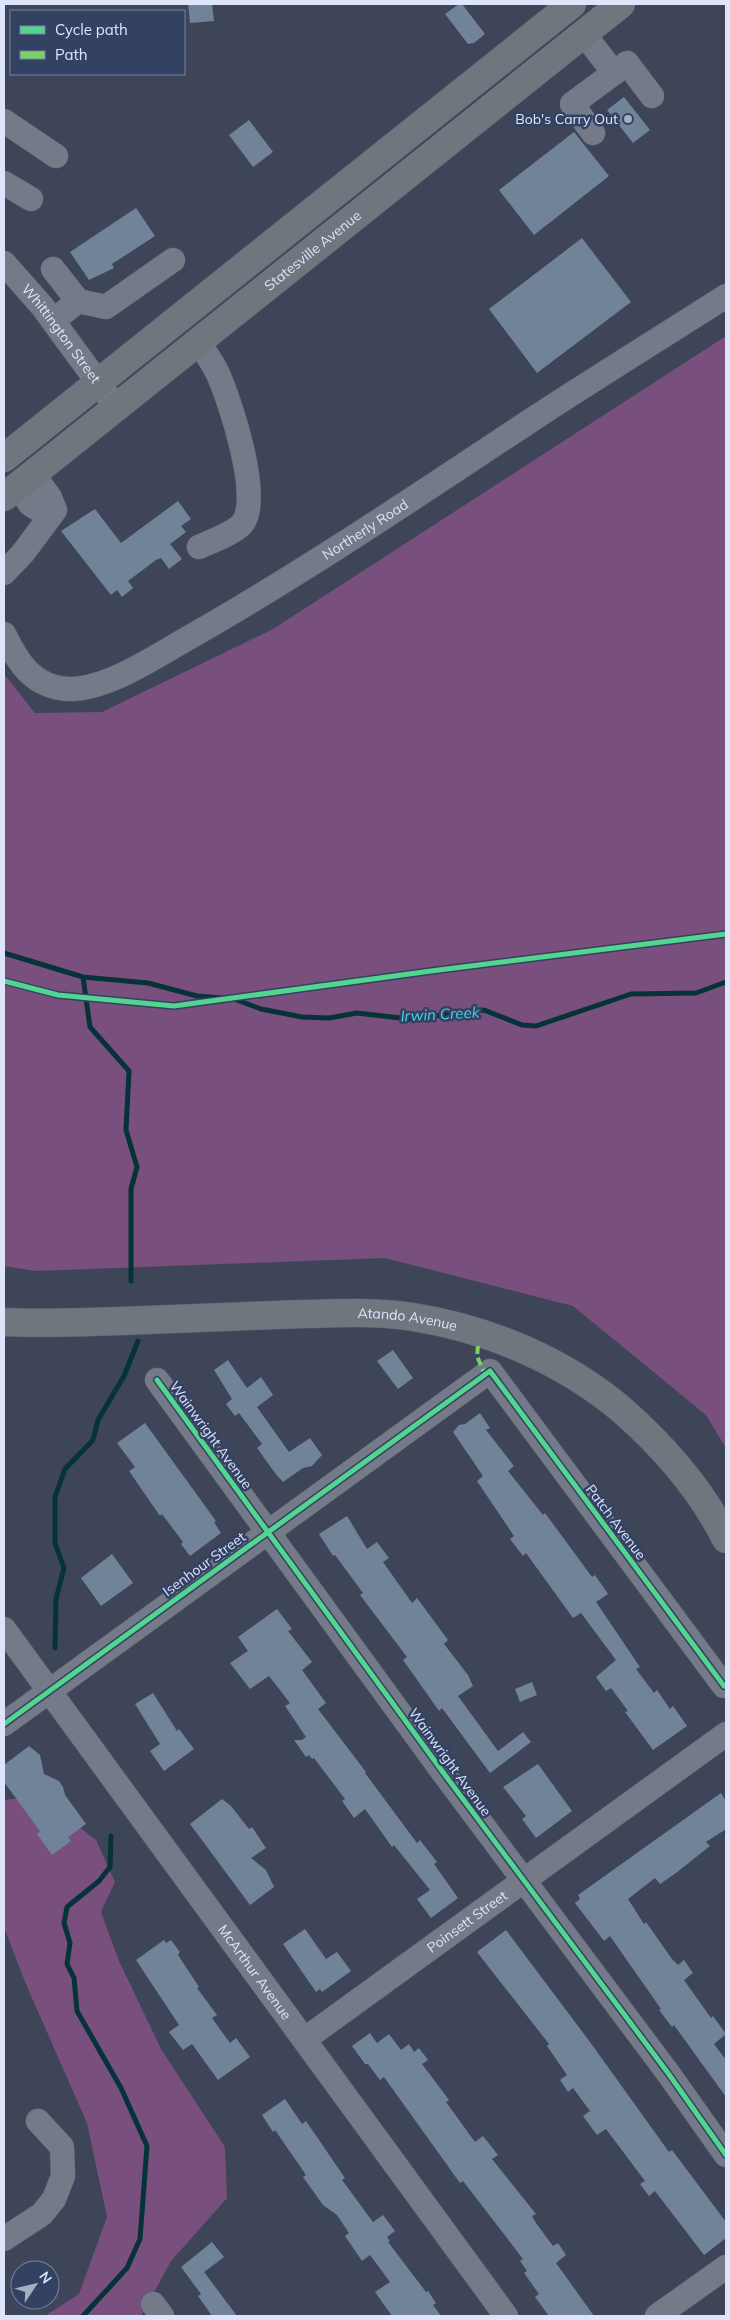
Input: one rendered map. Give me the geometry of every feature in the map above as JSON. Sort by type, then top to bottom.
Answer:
[{"type":"main road","points":[[4,458],[572,4]]},
{"type":"main road","name":"Statesville Avenue","points":[[18,485],[621,4]]},
{"type":"main road","name":"Atando Avenue","points":[[4,1303],[59,1304],[356,1294],[406,1297],[457,1306],[532,1332],[567,1350],[615,1381],[645,1405],[676,1436],[705,1470],[726,1501]]},
{"type":"main road","name":"Atando Avenue","points":[[4,1322],[60,1323],[356,1313],[413,1317],[470,1330],[542,1358],[591,1387],[618,1407],[648,1434],[678,1466],[701,1497],[726,1539]]},
{"type":"street","points":[[584,34],[614,73]]},
{"type":"street","points":[[593,133],[572,104],[627,63],[652,96]]},
{"type":"street","points":[[4,121],[56,156]]},
{"type":"street","points":[[4,183],[31,199]]},
{"type":"street","points":[[53,269],[78,301],[106,307],[173,260]]},
{"type":"street","name":"Whittington Street","points":[[4,263],[53,321],[116,407]]},
{"type":"street","name":"Northerly Road","points":[[4,634],[19,662],[30,675],[48,685],[70,689],[93,686],[131,670],[256,598],[726,296]]},
{"type":"street","points":[[53,321],[78,301]]},
{"type":"street","points":[[198,342],[217,373],[239,431],[250,508],[242,524],[214,541],[199,547]]},
{"type":"street","points":[[4,573],[23,552],[55,510],[50,498],[42,506],[36,508],[30,504],[18,485]]},
{"type":"street","name":"Isenhour Street","points":[[4,1724],[490,1371]]},
{"type":"street","name":"Patch Avenue","points":[[490,1371],[724,1686]]},
{"type":"street","name":"Wainwright Avenue","points":[[157,1380],[524,1881],[668,2073],[726,2155]]},
{"type":"street","name":"McArthur Avenue","points":[[4,1629],[506,2316]]},
{"type":"street","name":"Poinsett Street","points":[[305,2039],[726,1734]]},
{"type":"street","points":[[4,2239],[42,2214],[54,2199],[63,2176],[62,2147],[38,2121]]},
{"type":"street","points":[[657,2316],[726,2267]]},
{"type":"shaded area","points":[[726,336],[726,1448],[706,1415],[573,1306],[385,1258],[36,1271],[4,1266],[4,674],[35,713],[102,712],[273,629]]},
{"type":"shaded area","points":[[39,1796],[96,1840],[115,1882],[101,1912],[119,1961],[161,2049],[225,2147],[227,2198],[171,2261],[141,2316],[45,2316],[54,2310],[60,2310],[60,2306],[79,2294],[107,2217],[87,2123],[25,1982],[4,1927],[4,1800]]},
{"type":"building","points":[[188,4],[212,4],[214,21],[190,23]]},
{"type":"building","points":[[459,4],[462,4],[485,34],[474,43],[468,44],[445,14]]},
{"type":"building","points":[[624,97],[650,130],[633,143],[607,110]]},
{"type":"building","points":[[249,120],[273,152],[253,167],[229,135]]},
{"type":"building","points":[[574,132],[609,176],[534,235],[499,190]]},
{"type":"building","points":[[136,208],[155,236],[112,264],[114,268],[89,280],[70,252]]},
{"type":"building","points":[[582,238],[631,302],[537,373],[489,309]]},
{"type":"building","points":[[178,501],[191,519],[181,526],[186,532],[170,544],[182,559],[169,569],[161,558],[156,560],[128,581],[133,588],[122,597],[117,590],[111,595],[61,531],[95,509],[121,543]]},
{"type":"building","points":[[393,1350],[413,1378],[398,1389],[377,1361]]},
{"type":"building","points":[[228,1360],[247,1388],[261,1377],[273,1395],[257,1407],[289,1452],[310,1438],[322,1455],[312,1466],[303,1468],[283,1482],[275,1473],[257,1448],[262,1444],[239,1413],[235,1416],[226,1404],[232,1399],[214,1370]]},
{"type":"building","points":[[480,1413],[490,1428],[486,1430],[514,1466],[508,1471],[543,1515],[545,1513],[592,1577],[595,1575],[608,1594],[596,1602],[640,1667],[636,1669],[654,1693],[657,1690],[670,1709],[673,1706],[687,1726],[653,1750],[625,1712],[628,1711],[611,1688],[606,1691],[596,1677],[616,1660],[581,1613],[573,1618],[526,1553],[523,1556],[510,1539],[514,1536],[477,1481],[483,1476],[453,1432],[459,1425],[465,1424]]},
{"type":"building","points":[[145,1423],[216,1521],[214,1522],[221,1533],[190,1556],[181,1544],[183,1542],[162,1514],[160,1516],[129,1471],[135,1467],[117,1443]]},
{"type":"building","points":[[347,1516],[367,1549],[377,1542],[389,1558],[383,1562],[412,1603],[417,1598],[448,1640],[444,1644],[468,1675],[473,1686],[458,1696],[498,1751],[523,1732],[531,1742],[490,1773],[442,1708],[439,1711],[403,1660],[407,1657],[360,1595],[363,1593],[335,1555],[333,1556],[319,1534]]},
{"type":"building","points":[[112,1554],[133,1583],[101,1606],[81,1578]]},
{"type":"building","points":[[277,1609],[292,1629],[288,1631],[312,1662],[302,1670],[326,1703],[318,1709],[417,1843],[420,1840],[437,1862],[434,1864],[458,1898],[431,1918],[417,1899],[430,1890],[394,1845],[392,1847],[365,1809],[354,1818],[342,1801],[345,1799],[314,1758],[312,1759],[309,1755],[306,1757],[294,1740],[302,1740],[306,1737],[285,1706],[290,1703],[269,1676],[250,1689],[230,1663],[248,1651],[238,1637]]},
{"type":"building","points":[[532,1682],[537,1695],[520,1702],[515,1689]]},
{"type":"building","points":[[153,1693],[177,1731],[179,1729],[194,1749],[164,1771],[150,1751],[160,1744],[135,1704]]},
{"type":"building","points":[[29,1746],[40,1755],[44,1774],[59,1781],[65,1795],[86,1824],[68,1837],[71,1841],[52,1855],[37,1834],[40,1831],[4,1782],[4,1765]]},
{"type":"building","points":[[538,1764],[572,1811],[536,1838],[522,1819],[526,1816],[503,1787]]},
{"type":"building","points":[[721,1793],[726,1801],[726,1829],[706,1842],[710,1846],[676,1873],[660,1884],[655,1878],[628,1899],[644,1924],[646,1922],[672,1959],[678,1965],[684,1960],[693,1973],[684,1980],[711,2018],[713,2016],[726,2034],[714,2044],[726,2060],[726,2097],[674,2025],[672,2027],[659,2010],[661,2009],[610,1936],[604,1941],[575,1903],[580,1899],[578,1895]]},
{"type":"building","points":[[222,1799],[231,1806],[249,1829],[252,1827],[266,1848],[251,1858],[266,1870],[274,1887],[250,1905],[190,1824]]},
{"type":"building","points":[[305,1929],[326,1959],[337,1952],[351,1971],[322,1992],[320,1989],[316,1992],[283,1944]]},
{"type":"building","points":[[506,1930],[669,2152],[672,2150],[726,2222],[726,2238],[704,2255],[655,2191],[649,2196],[640,2184],[645,2181],[606,2129],[597,2135],[583,2116],[590,2111],[573,2088],[568,2092],[560,2080],[567,2075],[547,2046],[549,2044],[477,1952]]},
{"type":"building","points":[[164,1940],[166,1943],[171,1940],[180,1952],[178,1955],[199,1987],[197,1988],[217,2015],[212,2018],[230,2043],[236,2038],[250,2057],[218,2080],[192,2044],[183,2050],[169,2032],[179,2025],[136,1960]]},
{"type":"building","points":[[370,2033],[377,2043],[389,2034],[401,2050],[409,2044],[414,2052],[419,2048],[428,2060],[422,2064],[449,2100],[446,2102],[475,2142],[483,2136],[498,2155],[492,2159],[536,2214],[532,2216],[553,2246],[558,2243],[566,2255],[556,2263],[594,2316],[549,2316],[535,2297],[539,2294],[524,2273],[527,2271],[520,2261],[523,2259],[463,2181],[460,2183],[384,2077],[380,2080],[352,2046]]},
{"type":"building","points":[[285,2099],[302,2124],[306,2121],[345,2178],[342,2180],[373,2222],[383,2215],[395,2231],[387,2237],[390,2241],[388,2242],[426,2292],[428,2291],[436,2303],[433,2305],[441,2316],[392,2316],[375,2292],[390,2282],[370,2255],[362,2261],[345,2236],[349,2233],[337,2215],[323,2205],[303,2177],[306,2175],[275,2130],[273,2132],[262,2115]]},
{"type":"building","points":[[212,2242],[224,2257],[204,2272],[237,2316],[212,2316],[198,2296],[201,2294],[181,2267]]},
{"type":"waterway","name":"Irwin Creek","points":[[4,953],[83,977],[148,983],[197,996],[234,999],[261,1009],[302,1017],[329,1018],[357,1013],[409,1019],[484,1010],[522,1025],[536,1026],[631,994],[696,993],[726,982]]},
{"type":"waterway","points":[[83,977],[90,1027],[129,1071],[126,1130],[137,1167],[131,1189],[131,1281]]},
{"type":"waterway","points":[[55,1648],[56,1599],[64,1568],[55,1543],[55,1497],[65,1469],[93,1440],[98,1420],[124,1376],[138,1341]]},
{"type":"waterway","points":[[83,2316],[127,2268],[140,2239],[147,2146],[121,2088],[77,2011],[74,1978],[67,1964],[70,1943],[64,1923],[67,1907],[99,1881],[110,1867],[111,1836]]},
{"type":"marked path","points":[[478,1346],[477,1356],[485,1375]]},
{"type":"cycle path","points":[[4,981],[58,995],[174,1006],[726,934]]},
{"type":"cycle path","points":[[4,1724],[490,1371],[724,1686]]},
{"type":"cycle path","points":[[157,1380],[445,1775],[668,2073],[726,2155]]},
{"type":"place","name":"Bob's Carry Out","points":[[628,119]]}]
